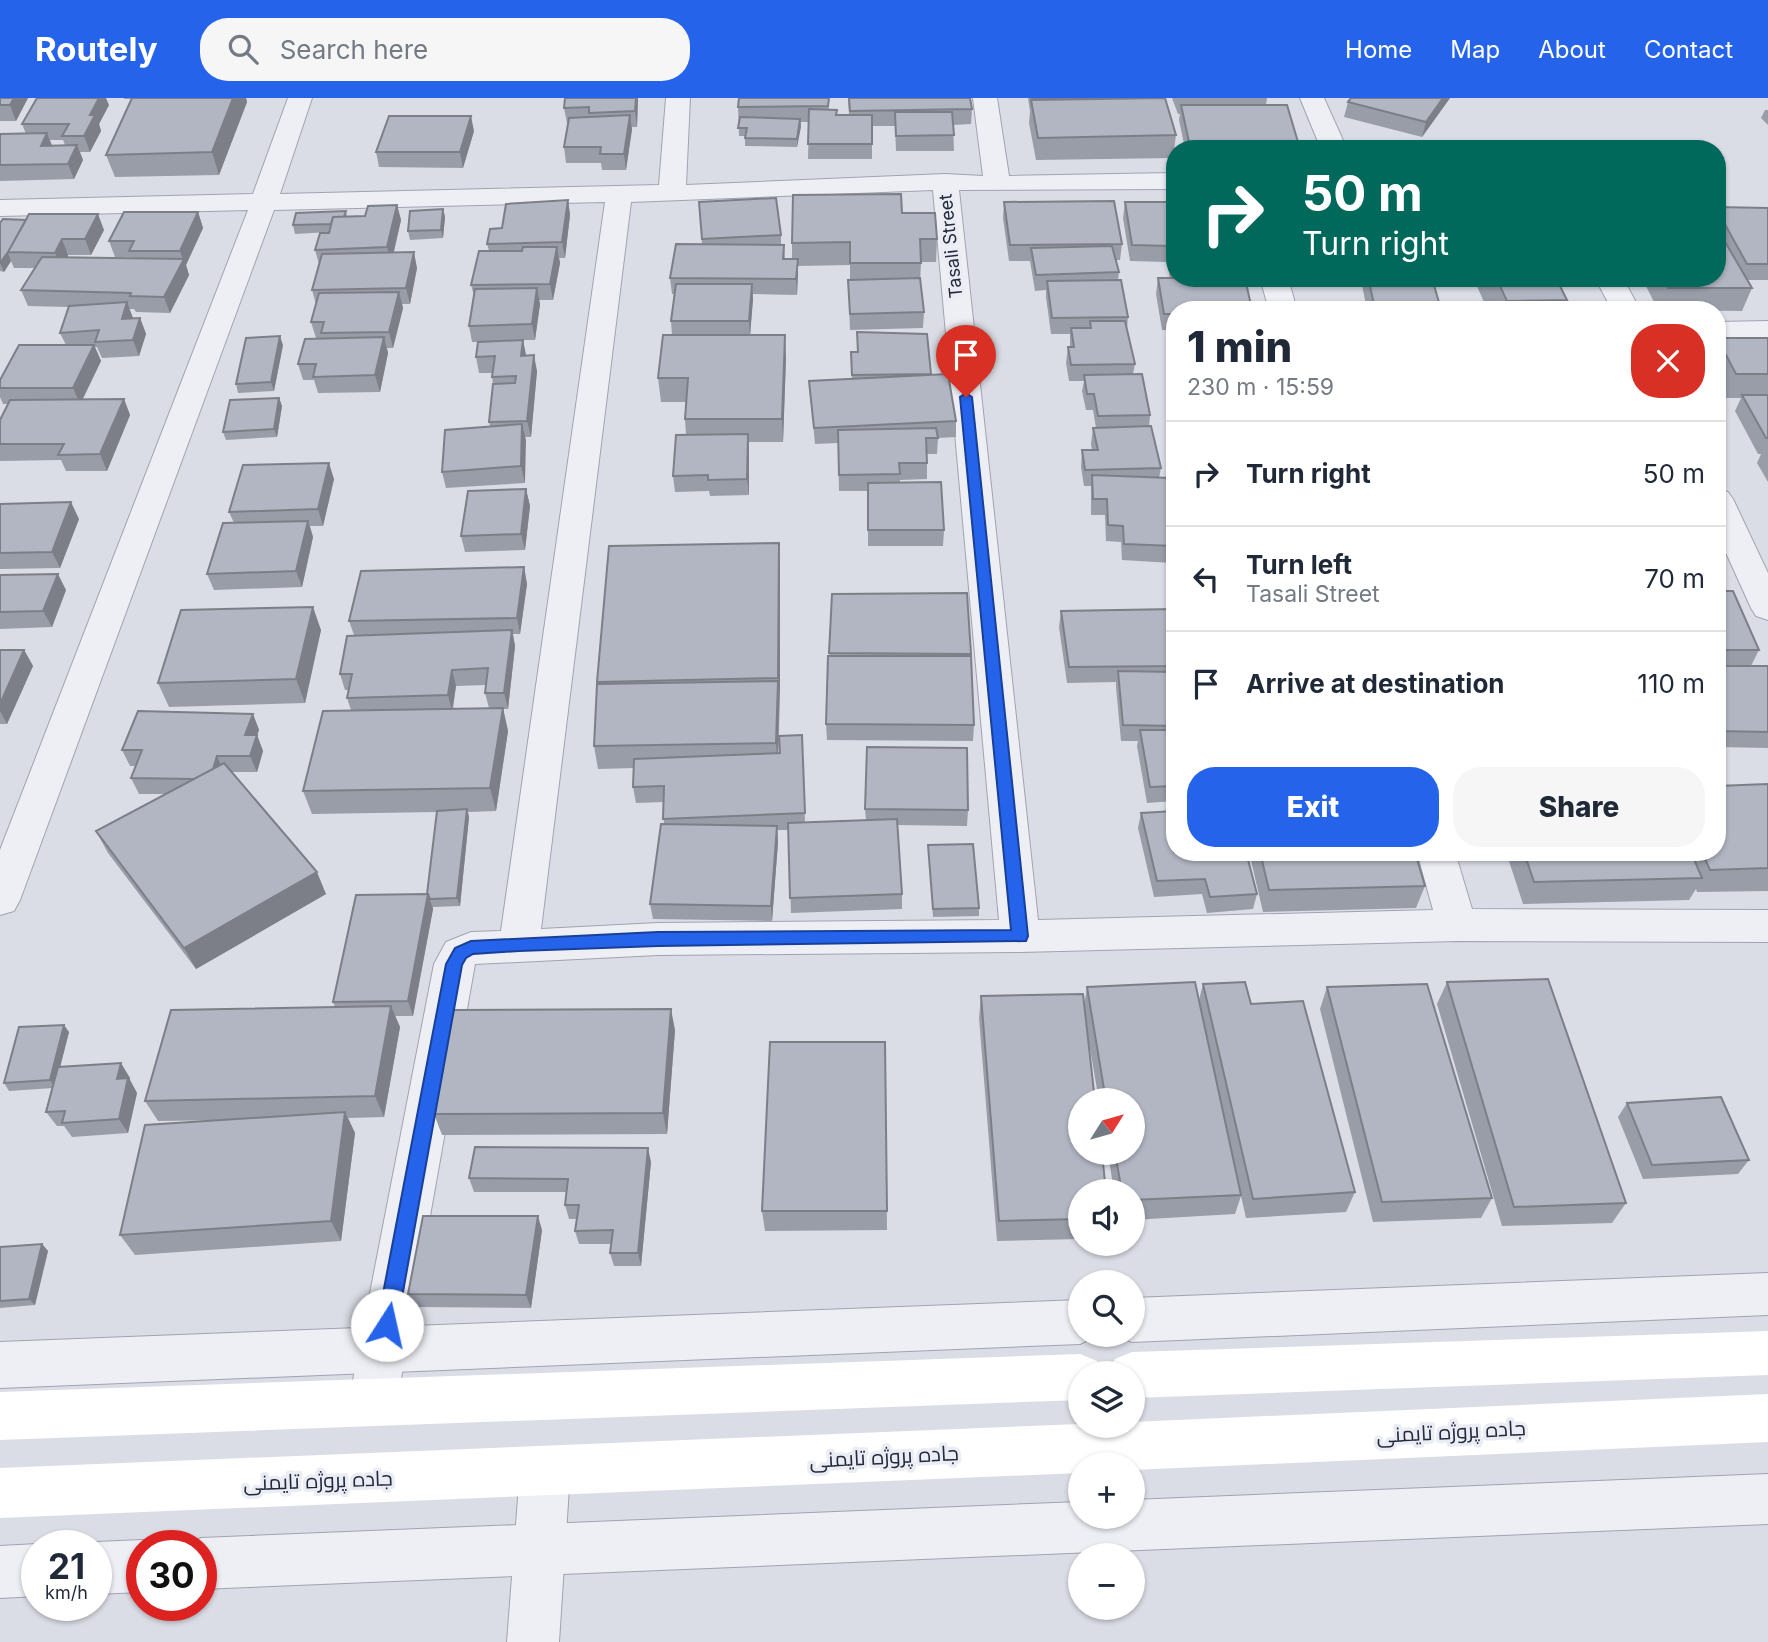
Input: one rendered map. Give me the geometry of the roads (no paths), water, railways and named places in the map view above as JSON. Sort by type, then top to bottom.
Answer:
[{"type":"main road","points":[[1145,1375],[1768,1353]]},
{"type":"main road","points":[[0,1416],[1068,1377]]},
{"type":"main road","name":"جاده پروژه تایمنی","points":[[0,1493],[545,1472],[1768,1418]]},
{"type":"street","points":[[0,900],[264,202],[300,98]]},
{"type":"street","points":[[672,193],[678,98]]},
{"type":"street","points":[[985,98],[997,184]]},
{"type":"street","points":[[1312,98],[1330,140]]},
{"type":"street","points":[[0,208],[672,193],[945,182],[997,184],[1166,181]]},
{"type":"street","name":"Tasali Street","points":[[945,182],[1020,936]]},
{"type":"street","points":[[519,944],[619,194]]},
{"type":"street","points":[[1726,331],[1768,330]]},
{"type":"street","points":[[1726,518],[1768,608]]},
{"type":"street","points":[[1439,861],[1457,925]]},
{"type":"street","points":[[373,1401],[454,964],[460,953],[471,947],[658,939],[1020,936],[1457,925],[1768,926]]},
{"type":"street","points":[[1145,1319],[1768,1294]]},
{"type":"street","points":[[0,1365],[1068,1322]]},
{"type":"street","points":[[533,1642],[545,1472]]},
{"type":"street","points":[[217,1563],[1768,1499]]},
{"type":"street","points":[[0,1572],[21,1571]]}]
